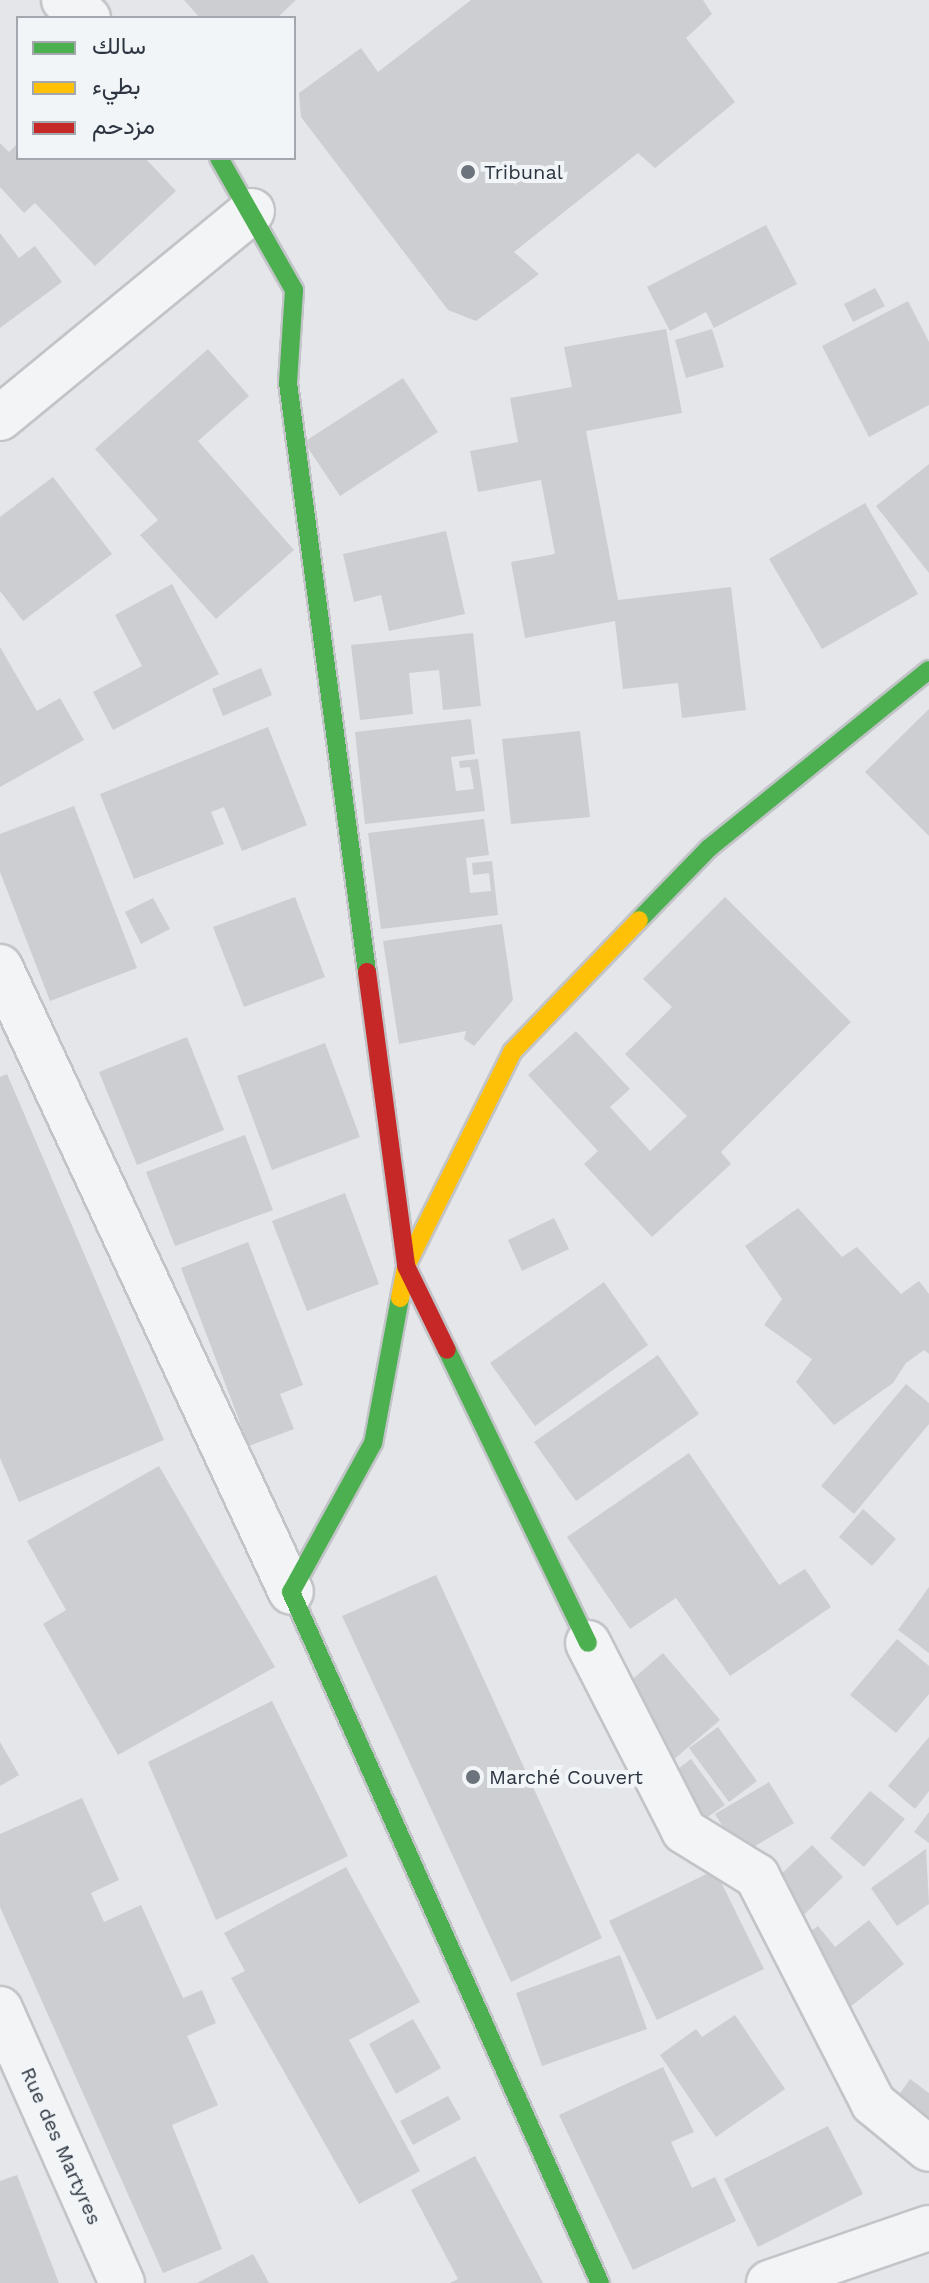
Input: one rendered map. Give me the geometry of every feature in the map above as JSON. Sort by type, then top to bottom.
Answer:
[{"type":"main road","points":[[220,160],[252,211],[294,290],[288,383],[406,1266],[588,1643]]},
{"type":"main road","points":[[600,2283],[291,1592],[373,1443],[406,1266],[512,1052],[709,848],[929,670]]},
{"type":"street","points":[[0,418],[252,211]]},
{"type":"street","points":[[0,967],[291,1592]]},
{"type":"street","points":[[588,1643],[684,1831],[757,1876],[873,2103],[929,2149]]},
{"type":"street","name":"Rue des Martyres","points":[[0,2009],[122,2283]]},
{"type":"street","points":[[769,2283],[929,2228]]},
{"type":"building","points":[[184,0],[296,0],[279,16],[198,16]]},
{"type":"building","points":[[471,0],[703,0],[712,14],[686,38],[735,102],[655,168],[638,153],[514,252],[539,274],[476,321],[448,310],[301,117],[299,93],[361,48],[378,72]]},
{"type":"building","points":[[0,143],[9,152],[16,145],[16,160],[147,160],[176,191],[95,266],[35,203],[24,213],[0,187]]},
{"type":"building","points":[[766,225],[797,284],[714,328],[706,312],[670,331],[647,287]]},
{"type":"building","points":[[0,233],[19,258],[35,246],[62,282],[0,328]]},
{"type":"building","points":[[875,288],[885,306],[853,322],[844,304]]},
{"type":"building","points":[[908,301],[929,342],[929,405],[869,437],[822,346]]},
{"type":"building","points":[[666,329],[682,413],[586,431],[618,600],[731,587],[746,710],[682,718],[678,683],[623,689],[615,621],[525,638],[511,562],[555,554],[541,480],[478,492],[470,451],[518,442],[510,398],[572,387],[564,347]]},
{"type":"building","points":[[712,329],[724,367],[686,378],[675,340]]},
{"type":"building","points":[[208,349],[249,396],[198,441],[294,550],[216,619],[140,535],[158,520],[95,449]]},
{"type":"building","points":[[403,378],[438,432],[340,496],[304,442]]},
{"type":"building","points":[[929,464],[929,573],[876,506]]},
{"type":"building","points":[[53,477],[112,554],[23,621],[0,591],[0,517]]},
{"type":"building","points":[[865,503],[918,594],[822,649],[769,559]]},
{"type":"building","points":[[446,531],[465,614],[389,631],[381,595],[354,602],[343,554]]},
{"type":"building","points":[[172,584],[219,674],[113,730],[93,692],[142,666],[115,615]]},
{"type":"building","points":[[473,633],[481,706],[443,710],[439,670],[409,673],[413,714],[360,720],[351,645]]},
{"type":"building","points":[[0,647],[37,711],[60,698],[84,740],[0,787]]},
{"type":"building","points":[[261,668],[272,695],[223,716],[212,689]]},
{"type":"building","points":[[929,709],[929,836],[865,772]]},
{"type":"building","points":[[471,719],[475,754],[451,757],[456,791],[474,789],[470,767],[460,768],[459,761],[478,759],[485,811],[365,824],[355,732]]},
{"type":"building","points":[[268,727],[307,825],[242,851],[224,807],[211,812],[224,844],[134,879],[100,794]]},
{"type":"building","points":[[580,731],[590,817],[511,824],[502,739]]},
{"type":"building","points":[[74,806],[137,968],[50,1001],[0,872],[0,834]]},
{"type":"building","points":[[484,819],[489,855],[466,858],[470,893],[491,891],[489,873],[473,875],[472,863],[492,861],[498,915],[381,929],[368,833]]},
{"type":"building","points":[[295,897],[325,977],[244,1007],[213,927]]},
{"type":"building","points":[[725,897],[851,1022],[721,1152],[731,1164],[652,1237],[584,1164],[598,1151],[528,1075],[576,1031],[630,1089],[610,1107],[650,1151],[687,1116],[625,1054],[672,1007],[643,979]]},
{"type":"building","points":[[153,898],[170,929],[141,944],[125,912]]},
{"type":"building","points":[[502,924],[513,1000],[474,1046],[464,1039],[466,1031],[399,1044],[383,941]]},
{"type":"building","points":[[187,1037],[224,1130],[137,1165],[99,1072]]},
{"type":"building","points":[[325,1043],[360,1137],[272,1170],[237,1076]]},
{"type":"building","points":[[7,1074],[164,1440],[19,1502],[0,1458],[0,1077]]},
{"type":"building","points":[[245,1135],[273,1210],[175,1246],[146,1172]]},
{"type":"building","points":[[345,1193],[379,1284],[307,1311],[272,1221]]},
{"type":"building","points":[[798,1208],[842,1257],[857,1247],[901,1294],[919,1281],[929,1294],[929,1354],[924,1350],[906,1363],[893,1383],[834,1425],[796,1382],[812,1359],[764,1325],[782,1299],[745,1246]]},
{"type":"building","points":[[554,1218],[569,1249],[522,1271],[508,1240]]},
{"type":"building","points":[[248,1242],[303,1385],[280,1394],[294,1429],[249,1446],[181,1268]]},
{"type":"building","points":[[604,1282],[648,1345],[535,1426],[490,1363]]},
{"type":"building","points":[[658,1355],[699,1414],[576,1501],[534,1442]]},
{"type":"building","points":[[906,1384],[929,1403],[929,1424],[854,1514],[821,1486]]},
{"type":"building","points":[[689,1453],[779,1585],[805,1569],[831,1607],[730,1676],[676,1598],[630,1629],[567,1537]]},
{"type":"building","points":[[159,1466],[275,1667],[118,1755],[43,1624],[66,1610],[27,1541]]},
{"type":"building","points":[[863,1509],[896,1539],[872,1566],[839,1537]]},
{"type":"building","name":"Marché Couvert","points":[[436,1575],[602,1938],[511,1982],[342,1616]]},
{"type":"building","points":[[929,1587],[929,1653],[898,1630]]},
{"type":"building","points":[[897,1639],[929,1666],[929,1694],[896,1733],[850,1695]]},
{"type":"building","points":[[663,1653],[720,1720],[665,1767],[608,1700]]},
{"type":"building","points":[[272,1701],[348,1856],[216,1920],[148,1762]]},
{"type":"building","points":[[718,1727],[757,1781],[729,1802],[689,1748]]},
{"type":"building","points":[[929,1737],[929,1791],[915,1809],[888,1786]]},
{"type":"building","points":[[0,1742],[19,1775],[0,1786]]},
{"type":"building","points":[[691,1759],[725,1805],[699,1823],[666,1778]]},
{"type":"building","points":[[769,1782],[794,1823],[740,1855],[715,1814]]},
{"type":"building","points":[[870,1791],[905,1819],[864,1867],[830,1838]]},
{"type":"building","points":[[82,1798],[119,1880],[91,1893],[104,1922],[141,1905],[183,1998],[202,1990],[216,2023],[187,2036],[218,2105],[172,2125],[222,2249],[163,2273],[0,1907],[0,1834]]},
{"type":"building","points":[[929,1812],[929,1843],[914,1832]]},
{"type":"building","points":[[812,1845],[843,1877],[786,1932],[755,1899]]},
{"type":"building","points":[[926,1849],[929,1904],[897,1926],[871,1888]]},
{"type":"building","points":[[346,1867],[420,2002],[349,2040],[420,2171],[359,2204],[231,1978],[245,1971],[224,1933]]},
{"type":"building","points":[[715,1870],[764,1969],[657,2020],[609,1921]]},
{"type":"building","points":[[869,1920],[904,1964],[840,2015],[788,1948],[818,1926],[835,1947]]},
{"type":"building","points":[[620,1955],[647,2029],[542,2066],[516,1993]]},
{"type":"building","points":[[735,2015],[785,2089],[716,2137],[660,2055],[696,2029],[702,2037]]},
{"type":"building","points":[[413,2019],[441,2068],[396,2094],[369,2044]]},
{"type":"building","points":[[663,2067],[694,2132],[671,2142],[692,2188],[715,2177],[736,2221],[633,2270],[559,2115]]},
{"type":"building","points":[[910,2079],[929,2093],[929,2137],[889,2109]]},
{"type":"building","points":[[448,2096],[461,2119],[413,2145],[400,2121]]},
{"type":"building","points":[[828,2126],[863,2194],[758,2247],[724,2179]]},
{"type":"building","points":[[475,2156],[543,2283],[450,2283],[458,2279],[411,2190]]},
{"type":"building","points":[[17,2175],[59,2283],[0,2283],[0,2181]]},
{"type":"building","points":[[253,2254],[269,2283],[197,2283]]},
{"type":"traffic: fast","points":[[220,160],[294,290],[288,383],[367,972]]},
{"type":"traffic: fast","points":[[639,920],[709,848],[929,670]]},
{"type":"traffic: fast","points":[[400,1298],[373,1443],[291,1592],[600,2283]]},
{"type":"traffic: fast","points":[[447,1350],[588,1643]]},
{"type":"traffic: slow","points":[[400,1298],[406,1266],[512,1052],[639,920]]},
{"type":"traffic: jam","points":[[367,972],[406,1266],[447,1350]]},
{"type":"place","name":"Tribunal","points":[[468,172]]},
{"type":"place","name":"Marché Couvert","points":[[473,1777]]}]
